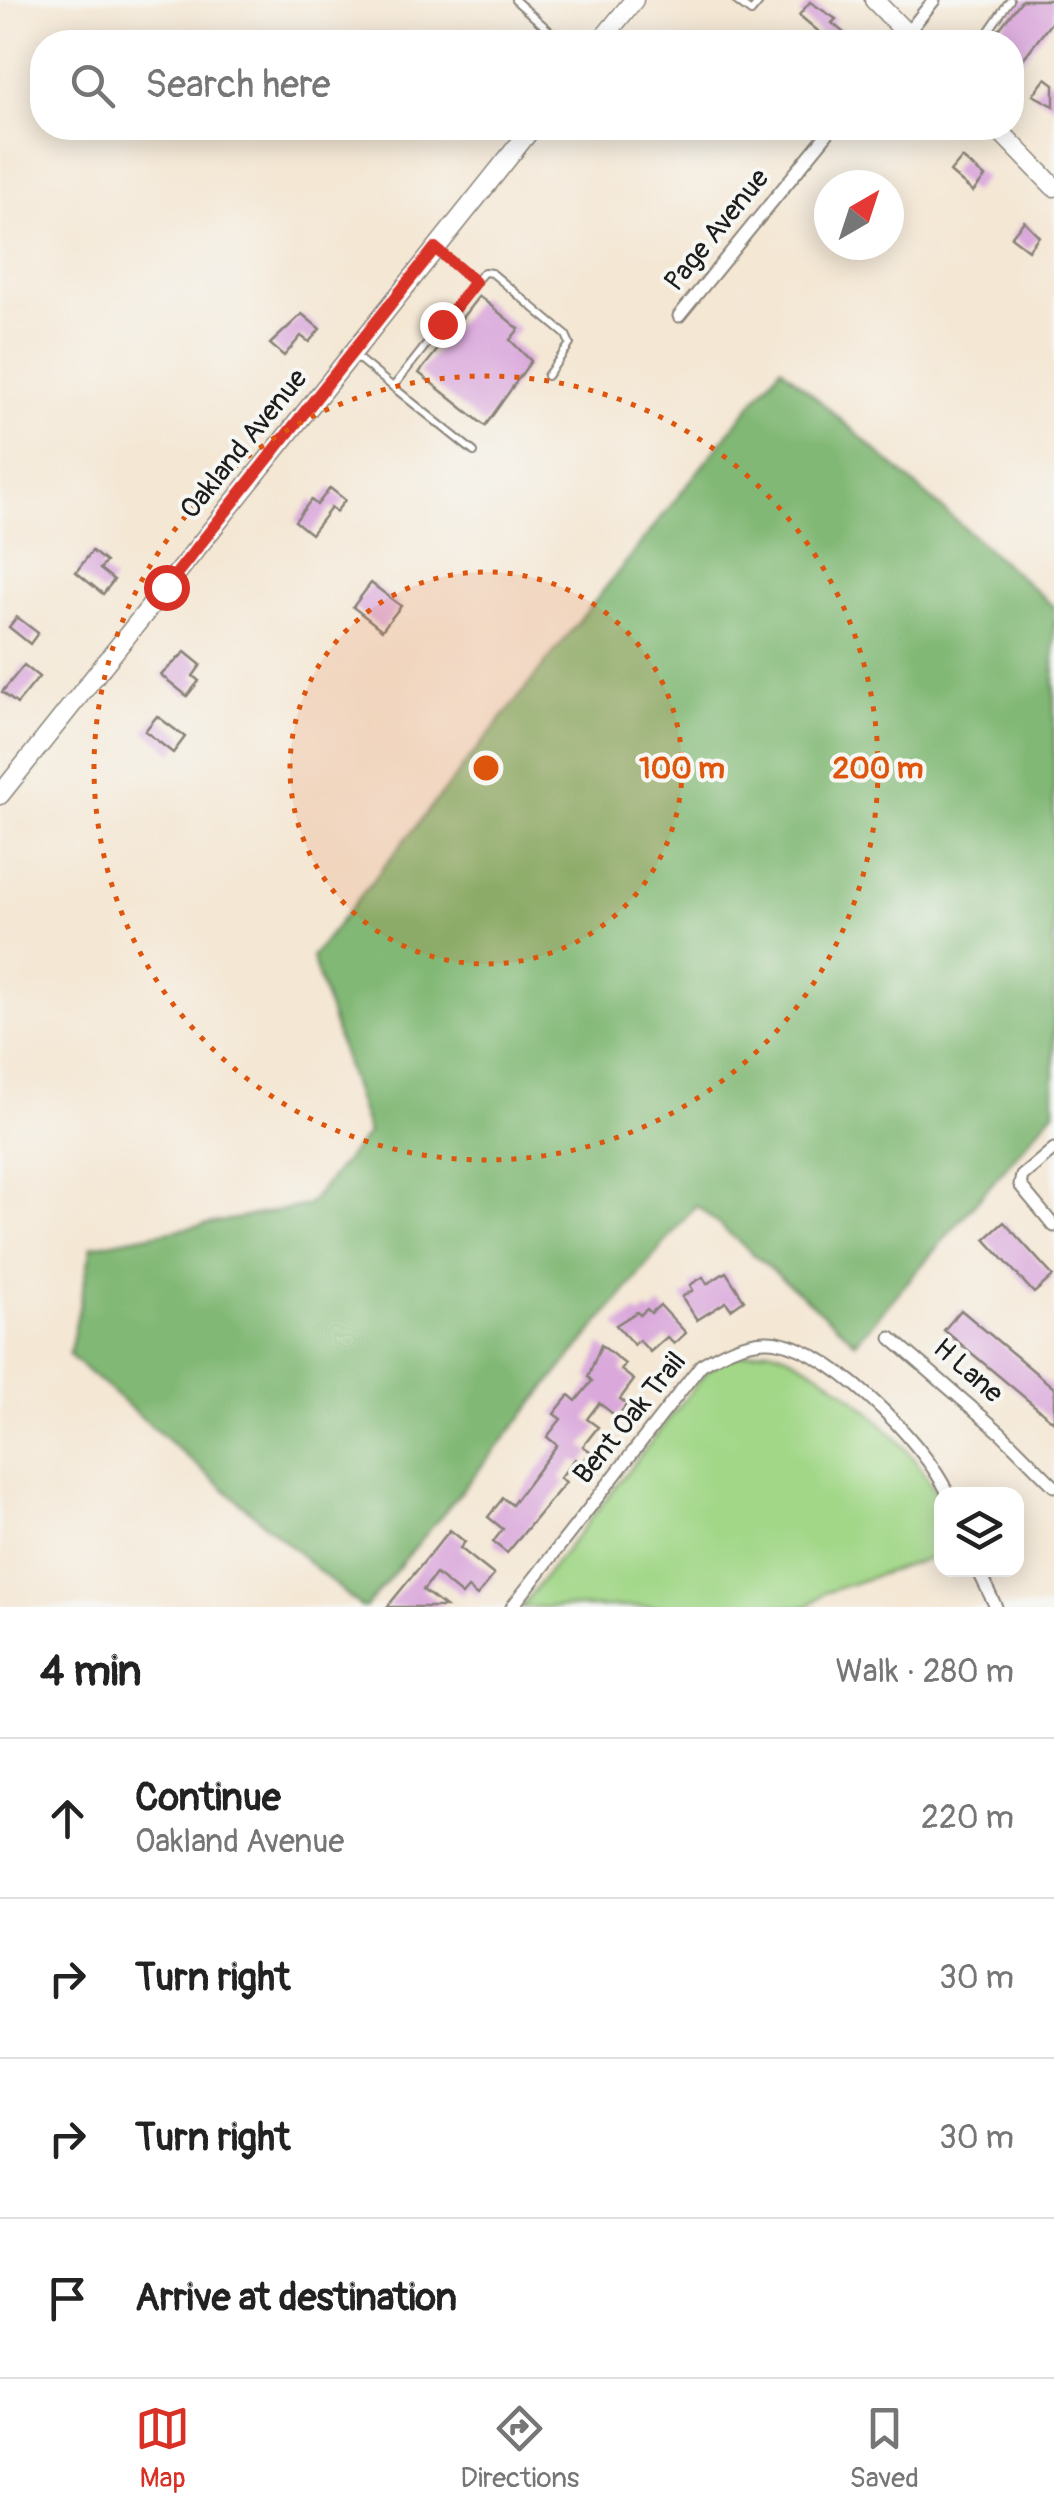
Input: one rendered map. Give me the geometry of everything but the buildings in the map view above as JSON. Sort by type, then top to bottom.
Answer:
[{"type":"street","points":[[610,30],[634,0]]},
{"type":"street","points":[[874,0],[899,30]]},
{"type":"street","points":[[914,30],[934,0]]},
{"type":"street","name":"Oakland Avenue","points":[[1,792],[522,140]]},
{"type":"street","name":"Page Avenue","points":[[679,316],[822,140]]},
{"type":"street","points":[[1009,140],[1054,186]]},
{"type":"street","points":[[1054,1149],[1022,1176],[1020,1185],[1054,1226]]},
{"type":"street","name":"H Lane","points":[[891,1338],[1001,1432],[1054,1486]]},
{"type":"street","name":"Bent Oak Trail","points":[[512,1607],[702,1365],[740,1346],[768,1341],[796,1347],[835,1370],[898,1424],[943,1487]]},
{"type":"street","points":[[981,1577],[996,1607]]},
{"type":"lane","points":[[514,0],[548,30]]},
{"type":"lane","points":[[735,0],[751,12],[760,0]]},
{"type":"lane","points":[[989,30],[1010,0]]},
{"type":"lane","points":[[435,248],[475,282]]},
{"type":"lane","points":[[442,324],[484,272],[492,273],[566,335],[570,344],[547,376]]},
{"type":"lane","points":[[393,387],[430,340]]},
{"type":"lane","points":[[352,353],[474,452]]},
{"type":"green space","points":[[781,367],[1054,607],[1054,1111],[856,1342],[696,1205],[366,1607],[361,1607],[69,1355],[92,1246],[308,1205],[368,1133],[312,957]]},
{"type":"green space","points":[[769,1349],[792,1357],[870,1412],[915,1461],[931,1485],[934,1556],[824,1593],[807,1607],[521,1607],[706,1372],[724,1359]]},
{"type":"route","points":[[166,587],[435,248],[475,282],[442,324]]}]
